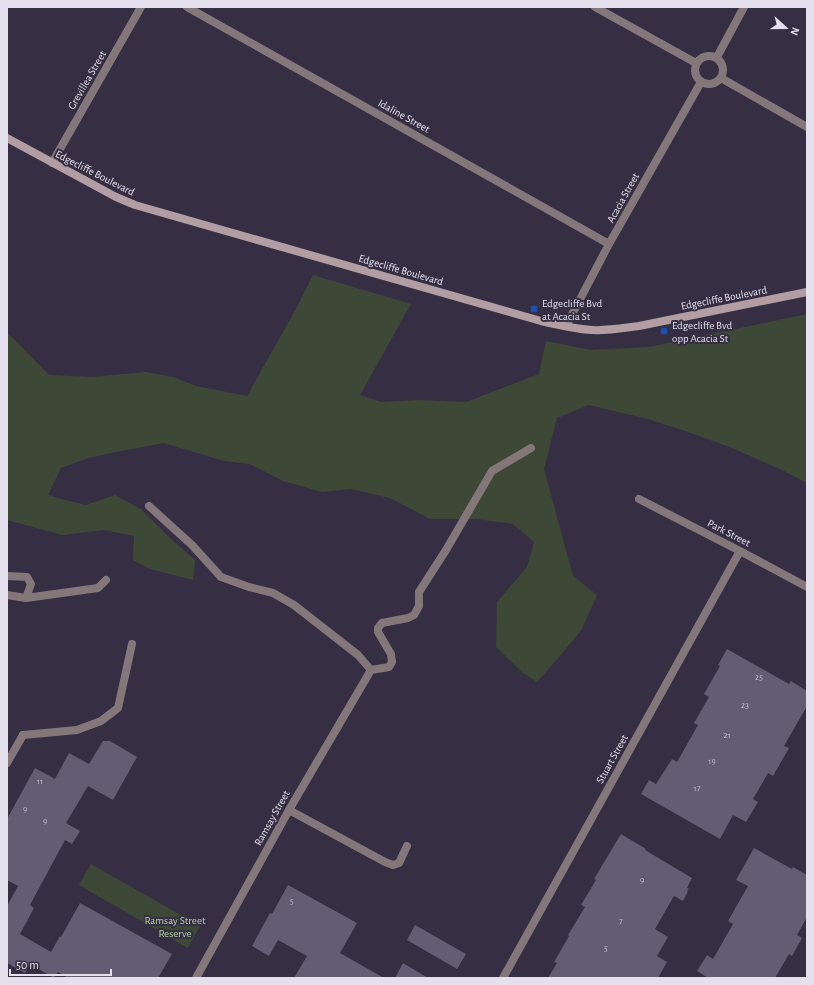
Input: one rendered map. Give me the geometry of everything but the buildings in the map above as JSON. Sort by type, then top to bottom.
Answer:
[{"type":"street","name":"Grevillea Street","points":[[52,163],[141,7]]},
{"type":"street","name":"Idaline Street","points":[[187,7],[609,244]]},
{"type":"street","points":[[595,7],[696,63]]},
{"type":"street","points":[[717,57],[744,7]]},
{"type":"street","points":[[706,55],[717,57],[723,66],[721,78],[712,84],[701,82],[695,73],[694,67],[696,63],[700,58],[706,55]]},
{"type":"street","points":[[721,78],[807,127]]},
{"type":"street","name":"Acacia Street","points":[[566,326],[609,244],[701,82]]},
{"type":"street","name":"Edgecliffe Boulevard","points":[[7,138],[116,197],[135,205],[541,321],[566,326],[591,330],[639,326],[807,292]]},
{"type":"street","points":[[149,506],[192,545],[221,577],[249,587],[273,593],[294,605],[358,655],[371,670],[388,667],[392,662],[391,654],[378,632],[378,628],[382,623],[408,618],[414,615],[419,606],[419,592],[446,550],[492,471],[531,448]]},
{"type":"street","name":"Park Street","points":[[639,499],[807,587]]},
{"type":"street","name":"Stuart Street","points":[[503,978],[740,551]]},
{"type":"street","points":[[7,576],[27,577],[31,584],[26,598]]},
{"type":"street","points":[[7,595],[26,598],[98,588],[106,580]]},
{"type":"street","points":[[7,763],[23,735],[77,730],[101,721],[118,708],[132,644]]},
{"type":"street","name":"Ramsay Street","points":[[196,978],[289,810],[371,670]]},
{"type":"street","points":[[289,810],[393,865],[399,862],[407,846]]},
{"type":"green space","points":[[313,275],[411,304],[360,395],[381,402],[418,400],[466,402],[539,374],[546,341],[591,350],[649,347],[807,314],[807,483],[780,469],[732,448],[648,419],[589,405],[557,418],[544,469],[573,576],[597,595],[582,629],[537,682],[523,673],[496,647],[497,602],[527,567],[534,542],[513,524],[477,519],[430,519],[390,498],[351,489],[322,492],[283,481],[250,464],[224,461],[164,443],[88,458],[61,468],[48,495],[86,505],[115,495],[142,510],[195,560],[193,580],[150,569],[133,560],[134,536],[104,530],[62,535],[7,520],[7,332],[49,375],[92,377],[146,372],[173,377],[196,386],[247,396],[297,307]]},
{"type":"green space","name":"Ramsay Street Reserve","points":[[91,864],[200,926],[188,948],[79,885]]},
{"type":"place","name":"Edgecliffe Bvd at Acacia St","points":[[534,309]]},
{"type":"place","name":"Edgecliffe Bvd opp Acacia St","points":[[664,331]]}]
